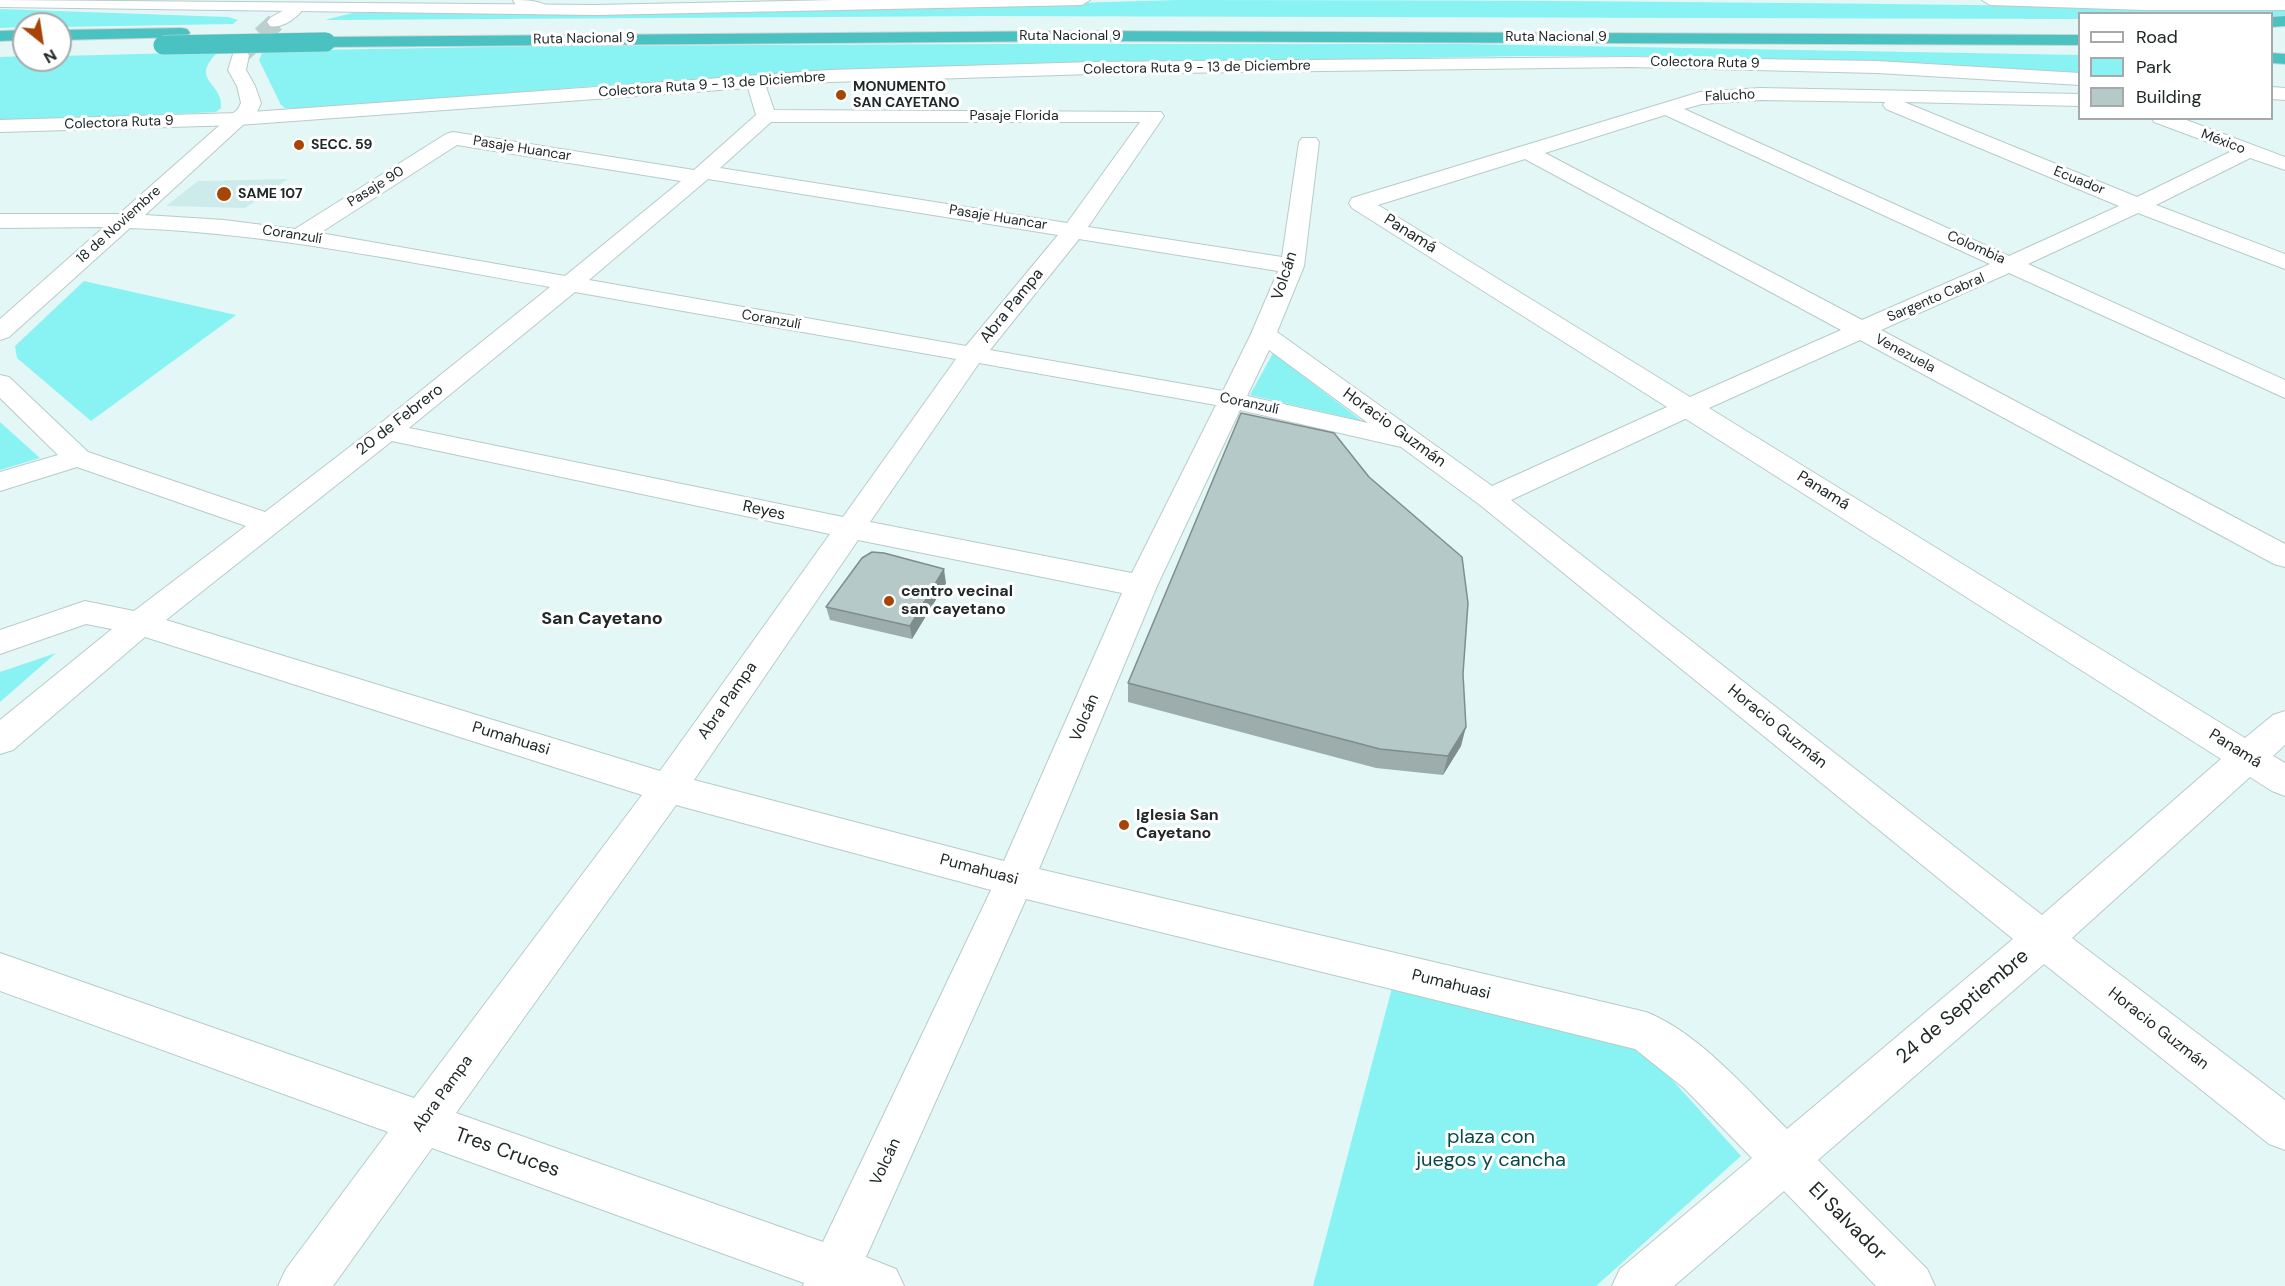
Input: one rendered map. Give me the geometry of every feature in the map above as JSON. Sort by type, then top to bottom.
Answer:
[{"type":"highway","points":[[1799,27],[1862,23],[2078,24]]},
{"type":"highway","name":"Ruta Nacional 9","points":[[72,46],[163,45],[333,36],[1067,25],[2078,29]]},
{"type":"highway","name":"Ruta Nacional 9","points":[[72,35],[181,33],[333,36],[2078,40]]},
{"type":"highway","points":[[1839,39],[1923,44],[2078,48]]},
{"type":"street","points":[[521,0],[543,9]]},
{"type":"street","points":[[0,2],[296,8],[687,9],[1082,0]]},
{"type":"street","points":[[1990,0],[2145,5],[2285,5]]},
{"type":"street","points":[[276,22],[296,8]]},
{"type":"street","points":[[238,119],[247,112],[251,104],[246,86],[237,70],[240,55]]},
{"type":"street","name":"Colectora Ruta 9","points":[[1330,66],[1694,63],[1877,67],[2078,79]]},
{"type":"street","name":"Colectora Ruta 9 - 13 de Diciembre","points":[[238,119],[755,81],[917,73],[1330,66]]},
{"type":"street","points":[[755,81],[766,116]]},
{"type":"street","name":"Falucho","points":[[1360,203],[1700,98],[1731,95],[2078,100]]},
{"type":"street","name":"Ecuador","points":[[1875,97],[2139,206],[2285,262]]},
{"type":"street","name":"Colombia","points":[[1666,108],[2285,390]]},
{"type":"street","name":"Pasaje Florida","points":[[766,116],[1154,116]]},
{"type":"street","name":"20 de Febrero","points":[[0,740],[140,624],[387,432],[568,285],[701,175],[766,116]]},
{"type":"street","name":"Abra Pampa","points":[[303,1286],[668,788],[972,355],[1074,230],[1154,116]]},
{"type":"street","name":"Colectora Ruta 9","points":[[0,126],[238,119]]},
{"type":"street","name":"18 de Noviembre","points":[[0,332],[238,119]]},
{"type":"street","name":"México","points":[[2167,120],[2285,164]]},
{"type":"street","name":"Pasaje Huancar","points":[[453,138],[1074,230],[1292,266]]},
{"type":"street","name":"Pasaje 90","points":[[299,236],[453,138]]},
{"type":"street","name":"Volcán","points":[[832,1278],[1015,880],[1142,586],[1264,334],[1292,266],[1309,142]]},
{"type":"street","name":"Venezuela","points":[[1526,151],[2285,557]]},
{"type":"street","name":"Sargento Cabral","points":[[1490,498],[1860,330],[2012,265],[2139,206],[2248,151]]},
{"type":"street","name":"Panamá","points":[[1360,203],[1690,407],[2285,781]]},
{"type":"street","points":[[0,221],[75,219]]},
{"type":"street","points":[[0,238],[75,219]]},
{"type":"street","name":"Coranzulí","points":[[75,219],[126,219],[225,225],[299,236],[1231,400],[1412,441]]},
{"type":"street","name":"Horacio Guzmán","points":[[1264,334],[1490,498],[2043,939],[2285,1128]]},
{"type":"street","points":[[0,383],[78,459],[267,523]]},
{"type":"street","name":"Reyes","points":[[387,432],[1142,586]]},
{"type":"street","points":[[0,482],[78,459]]},
{"type":"street","name":"Pumahuasi","points":[[0,642],[85,612],[140,624],[668,788],[1015,880],[1646,1032],[1700,1073],[1784,1158]]},
{"type":"street","name":"24 de Septiembre","points":[[1637,1286],[2043,939],[2285,724]]},
{"type":"street","name":"Tres Cruces","points":[[0,972],[422,1123],[832,1278],[879,1286]]},
{"type":"street","name":"El Salvador","points":[[1784,1158],[1910,1286]]},
{"type":"shaded area","name":"SAME 107","points":[[288,179],[245,208],[166,206],[198,181]]},
{"type":"green space","points":[[1178,0],[1730,2],[2282,10],[2285,11],[2285,17],[2273,18],[2273,12],[2078,12],[2078,19],[989,16],[325,20],[352,13],[727,13]]},
{"type":"green space","points":[[0,9],[228,17],[238,20],[233,24],[72,27],[72,12],[12,12],[12,28],[0,28]]},
{"type":"green space","points":[[1463,44],[2078,55],[2078,73],[1695,56],[1521,56],[900,68],[595,86],[314,109],[285,108],[281,105],[259,60],[263,51],[541,46]]},
{"type":"green space","points":[[218,52],[206,69],[209,81],[221,99],[221,108],[216,112],[0,122],[0,57],[12,56],[12,72],[72,72],[72,56]]},
{"type":"green space","points":[[84,281],[236,315],[91,421],[17,358],[15,346]]},
{"type":"green space","points":[[1273,353],[1362,421],[1250,395]]},
{"type":"green space","points":[[0,422],[40,458],[0,470]]},
{"type":"green space","points":[[56,653],[0,702],[0,672]]},
{"type":"green space","name":"plaza con juegos y cancha","points":[[1392,988],[1638,1042],[1741,1156],[1596,1286],[1313,1286]]},
{"type":"building","points":[[1241,413],[1334,433],[1369,477],[1462,557],[1468,603],[1463,674],[1466,727],[1448,756],[1380,749],[1128,683]]},
{"type":"building","name":"centro vecinal san cayetano","points":[[872,552],[944,569],[910,626],[826,607],[862,558]]},
{"type":"tunnel","points":[[240,55],[276,22]]},
{"type":"place","name":"MONUMENTO SAN CAYETANO","points":[[841,95]]},
{"type":"place","name":"SECC. 59","points":[[299,145]]},
{"type":"place","name":"SAME 107","points":[[224,194]]},
{"type":"place","name":"centro vecinal san cayetano","points":[[889,601]]},
{"type":"place","name":"Iglesia San Cayetano","points":[[1124,825]]},
{"type":"district","name":"San Cayetano","points":[[602,619]]}]
